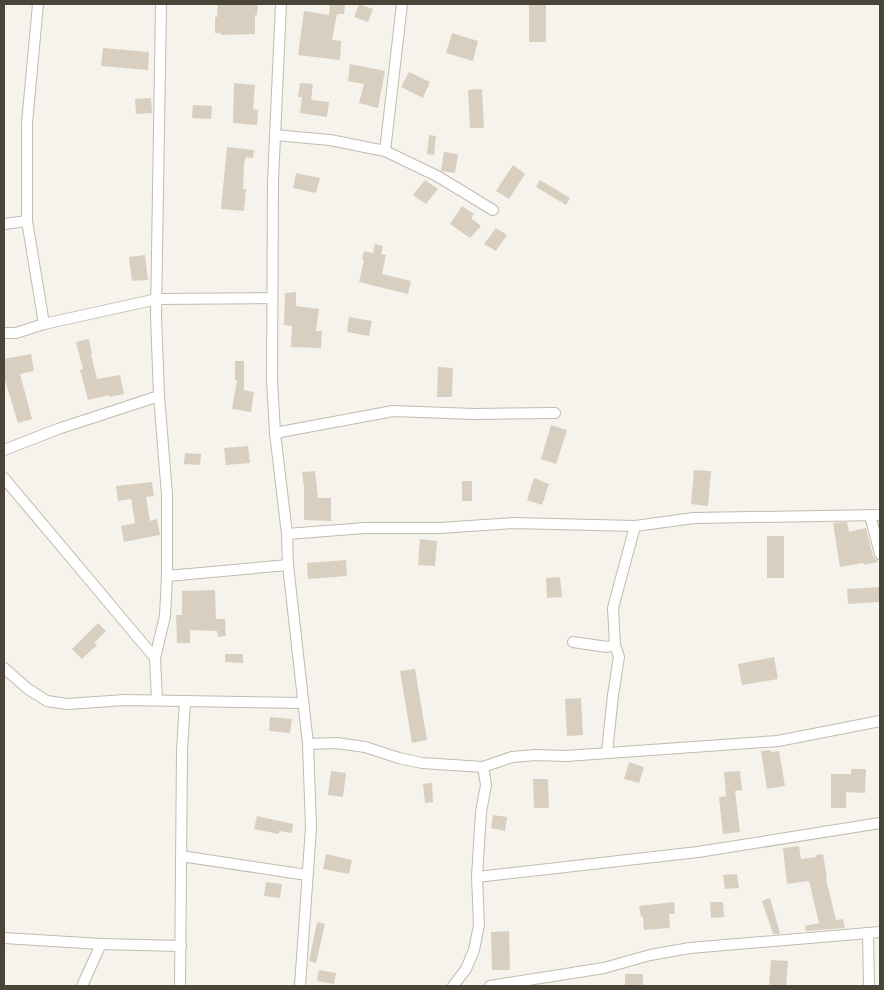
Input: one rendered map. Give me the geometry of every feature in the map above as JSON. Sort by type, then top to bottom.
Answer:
[{"type":"street","points":[[38,4],[27,123],[27,221],[44,324]]},
{"type":"street","points":[[157,700],[155,658],[165,616],[167,576],[167,495],[159,396],[157,299],[161,4]]},
{"type":"street","points":[[281,4],[273,181],[272,380],[275,433],[287,534],[288,565],[308,744],[310,827],[300,986]]},
{"type":"street","points":[[384,151],[402,4]]},
{"type":"street","points":[[275,135],[330,140],[384,151],[437,176],[493,210]]},
{"type":"street","points":[[4,224],[27,221]]},
{"type":"street","points":[[4,333],[16,333],[44,324],[157,299],[272,298]]},
{"type":"street","points":[[4,450],[58,429],[159,396]]},
{"type":"street","points":[[275,433],[393,411],[474,414],[555,413]]},
{"type":"street","points":[[4,478],[155,658]]},
{"type":"street","points":[[287,534],[365,528],[440,528],[513,523],[636,526],[694,518],[875,515],[880,554]]},
{"type":"street","points":[[607,752],[619,657],[615,645],[613,608],[636,526]]},
{"type":"street","points":[[167,576],[288,565]]},
{"type":"street","points":[[573,642],[607,647],[615,645]]},
{"type":"street","points":[[4,668],[28,689],[47,701],[66,704],[125,700],[303,703]]},
{"type":"street","points":[[180,986],[182,751],[185,701]]},
{"type":"street","points":[[308,744],[337,743],[365,748],[422,763],[483,767],[512,757],[536,755],[566,756],[778,742],[880,721]]},
{"type":"street","points":[[452,986],[466,969],[479,925],[477,877],[481,812],[486,785],[483,767]]},
{"type":"street","points":[[477,877],[698,852],[880,823]]},
{"type":"street","points":[[181,856],[307,875]]},
{"type":"street","points":[[490,986],[604,968],[650,954],[690,948],[880,932]]},
{"type":"street","points":[[868,933],[869,986]]},
{"type":"street","points":[[4,938],[101,944],[180,946]]},
{"type":"street","points":[[82,986],[101,944]]},
{"type":"building","points":[[218,4],[258,4],[257,15],[255,15],[255,34],[221,35],[221,33],[215,33],[215,17],[217,17]]},
{"type":"building","points":[[330,4],[345,4],[344,14],[337,14],[332,40],[341,41],[340,60],[298,55],[304,11],[329,15]]},
{"type":"building","points":[[359,4],[373,9],[368,22],[354,17]]},
{"type":"building","points":[[529,4],[546,4],[546,42],[529,42]]},
{"type":"building","points":[[452,33],[478,41],[473,61],[446,53]]},
{"type":"building","points":[[103,48],[149,52],[148,70],[101,66]]},
{"type":"building","points":[[350,64],[385,71],[378,108],[359,103],[364,84],[348,81]]},
{"type":"building","points":[[409,72],[430,82],[423,98],[401,87]]},
{"type":"building","points":[[234,83],[255,85],[253,109],[258,110],[257,125],[233,123]]},
{"type":"building","points":[[300,83],[313,84],[311,100],[329,102],[327,117],[300,113],[302,97],[298,97]]},
{"type":"building","points":[[482,89],[484,128],[470,128],[468,90]]},
{"type":"building","points":[[151,98],[152,113],[136,114],[135,99]]},
{"type":"building","points":[[193,105],[212,106],[211,119],[192,118]]},
{"type":"building","points":[[429,135],[436,136],[434,155],[427,154]]},
{"type":"building","points":[[227,147],[254,150],[253,158],[246,157],[244,164],[243,189],[246,189],[244,211],[221,209]]},
{"type":"building","points":[[444,152],[458,154],[455,173],[441,171]]},
{"type":"building","points":[[513,165],[525,174],[509,199],[496,191]]},
{"type":"building","points":[[296,173],[320,178],[316,193],[293,188]]},
{"type":"building","points":[[425,180],[438,189],[426,204],[413,195]]},
{"type":"building","points":[[540,180],[570,198],[566,205],[536,187]]},
{"type":"building","points":[[462,206],[474,214],[471,218],[481,226],[470,238],[450,224]]},
{"type":"building","points":[[496,228],[507,235],[496,251],[484,244]]},
{"type":"building","points":[[375,244],[383,246],[381,254],[386,255],[382,274],[411,281],[408,294],[359,282],[364,251],[373,253]]},
{"type":"building","points":[[145,255],[148,280],[132,281],[129,257]]},
{"type":"building","points":[[296,292],[296,306],[319,309],[316,331],[322,331],[321,348],[291,347],[292,326],[284,325],[285,293]]},
{"type":"building","points":[[349,317],[372,321],[369,336],[347,332]]},
{"type":"building","points":[[89,339],[97,379],[120,375],[124,394],[88,400],[80,370],[83,369],[76,342]]},
{"type":"building","points":[[31,354],[34,371],[20,374],[32,419],[18,423],[4,377],[4,359]]},
{"type":"building","points":[[235,361],[244,361],[244,390],[254,392],[251,412],[232,409],[237,380],[235,380]]},
{"type":"building","points":[[438,367],[453,368],[452,397],[437,397]]},
{"type":"building","points":[[551,425],[567,430],[556,464],[541,459]]},
{"type":"building","points":[[248,446],[250,463],[226,465],[224,448]]},
{"type":"building","points":[[185,453],[201,454],[200,465],[184,464]]},
{"type":"building","points":[[694,470],[711,471],[708,506],[691,504]]},
{"type":"building","points":[[315,471],[318,498],[331,498],[331,521],[304,520],[302,472]]},
{"type":"building","points":[[534,478],[549,484],[542,505],[527,500]]},
{"type":"building","points":[[462,481],[472,481],[472,501],[462,501]]},
{"type":"building","points":[[152,482],[154,496],[146,497],[150,521],[157,519],[160,535],[124,542],[121,526],[135,523],[131,499],[118,501],[116,486]]},
{"type":"building","points":[[847,522],[849,532],[866,528],[873,556],[878,562],[840,567],[833,523]]},
{"type":"building","points":[[767,536],[784,536],[784,578],[767,578]]},
{"type":"building","points":[[420,539],[437,541],[435,566],[418,565]]},
{"type":"building","points":[[346,560],[347,576],[308,579],[307,563]]},
{"type":"building","points":[[560,577],[562,597],[547,598],[546,578]]},
{"type":"building","points":[[880,587],[880,602],[848,604],[847,589]]},
{"type":"building","points":[[215,590],[216,619],[225,619],[226,636],[218,637],[217,631],[190,630],[190,643],[177,643],[176,615],[182,615],[182,591]]},
{"type":"building","points":[[98,623],[106,631],[94,643],[97,645],[82,659],[72,649]]},
{"type":"building","points":[[225,654],[243,654],[243,663],[225,662]]},
{"type":"building","points":[[774,657],[778,679],[742,685],[738,664]]},
{"type":"building","points":[[415,669],[427,740],[412,743],[400,671]]},
{"type":"building","points":[[581,698],[583,735],[567,736],[565,699]]},
{"type":"building","points":[[270,717],[292,719],[290,733],[269,731]]},
{"type":"building","points":[[771,750],[771,752],[779,751],[785,786],[767,789],[761,751]]},
{"type":"building","points":[[629,762],[644,767],[639,783],[624,779]]},
{"type":"building","points":[[851,769],[866,769],[865,793],[846,792],[846,808],[831,808],[831,774],[851,774]]},
{"type":"building","points":[[331,771],[346,773],[343,797],[328,795]]},
{"type":"building","points":[[740,771],[742,790],[735,791],[740,832],[723,834],[719,797],[726,796],[724,772]]},
{"type":"building","points":[[533,779],[548,779],[549,808],[534,808]]},
{"type":"building","points":[[432,783],[433,802],[425,803],[423,784]]},
{"type":"building","points":[[493,815],[507,817],[505,831],[491,828]]},
{"type":"building","points":[[257,816],[293,824],[292,833],[279,831],[279,834],[254,829]]},
{"type":"building","points":[[799,846],[801,859],[823,854],[826,879],[836,920],[843,919],[845,928],[806,931],[805,926],[819,923],[809,881],[787,884],[783,848]]},
{"type":"building","points":[[326,854],[352,860],[349,874],[323,869]]},
{"type":"building","points":[[737,874],[739,888],[725,889],[723,875]]},
{"type":"building","points":[[266,882],[282,884],[280,898],[264,896]]},
{"type":"building","points":[[770,898],[780,933],[778,934],[773,934],[762,901]]},
{"type":"building","points":[[674,902],[675,914],[669,914],[670,928],[644,930],[643,917],[641,917],[639,906]]},
{"type":"building","points":[[710,902],[723,902],[724,917],[711,918]]},
{"type":"building","points":[[317,922],[325,924],[316,963],[309,961]]},
{"type":"building","points":[[509,931],[510,970],[492,970],[491,932]]},
{"type":"building","points":[[771,960],[788,961],[786,986],[769,986]]},
{"type":"building","points":[[319,970],[336,973],[334,984],[317,981]]},
{"type":"building","points":[[625,974],[643,974],[643,986],[625,986]]}]
